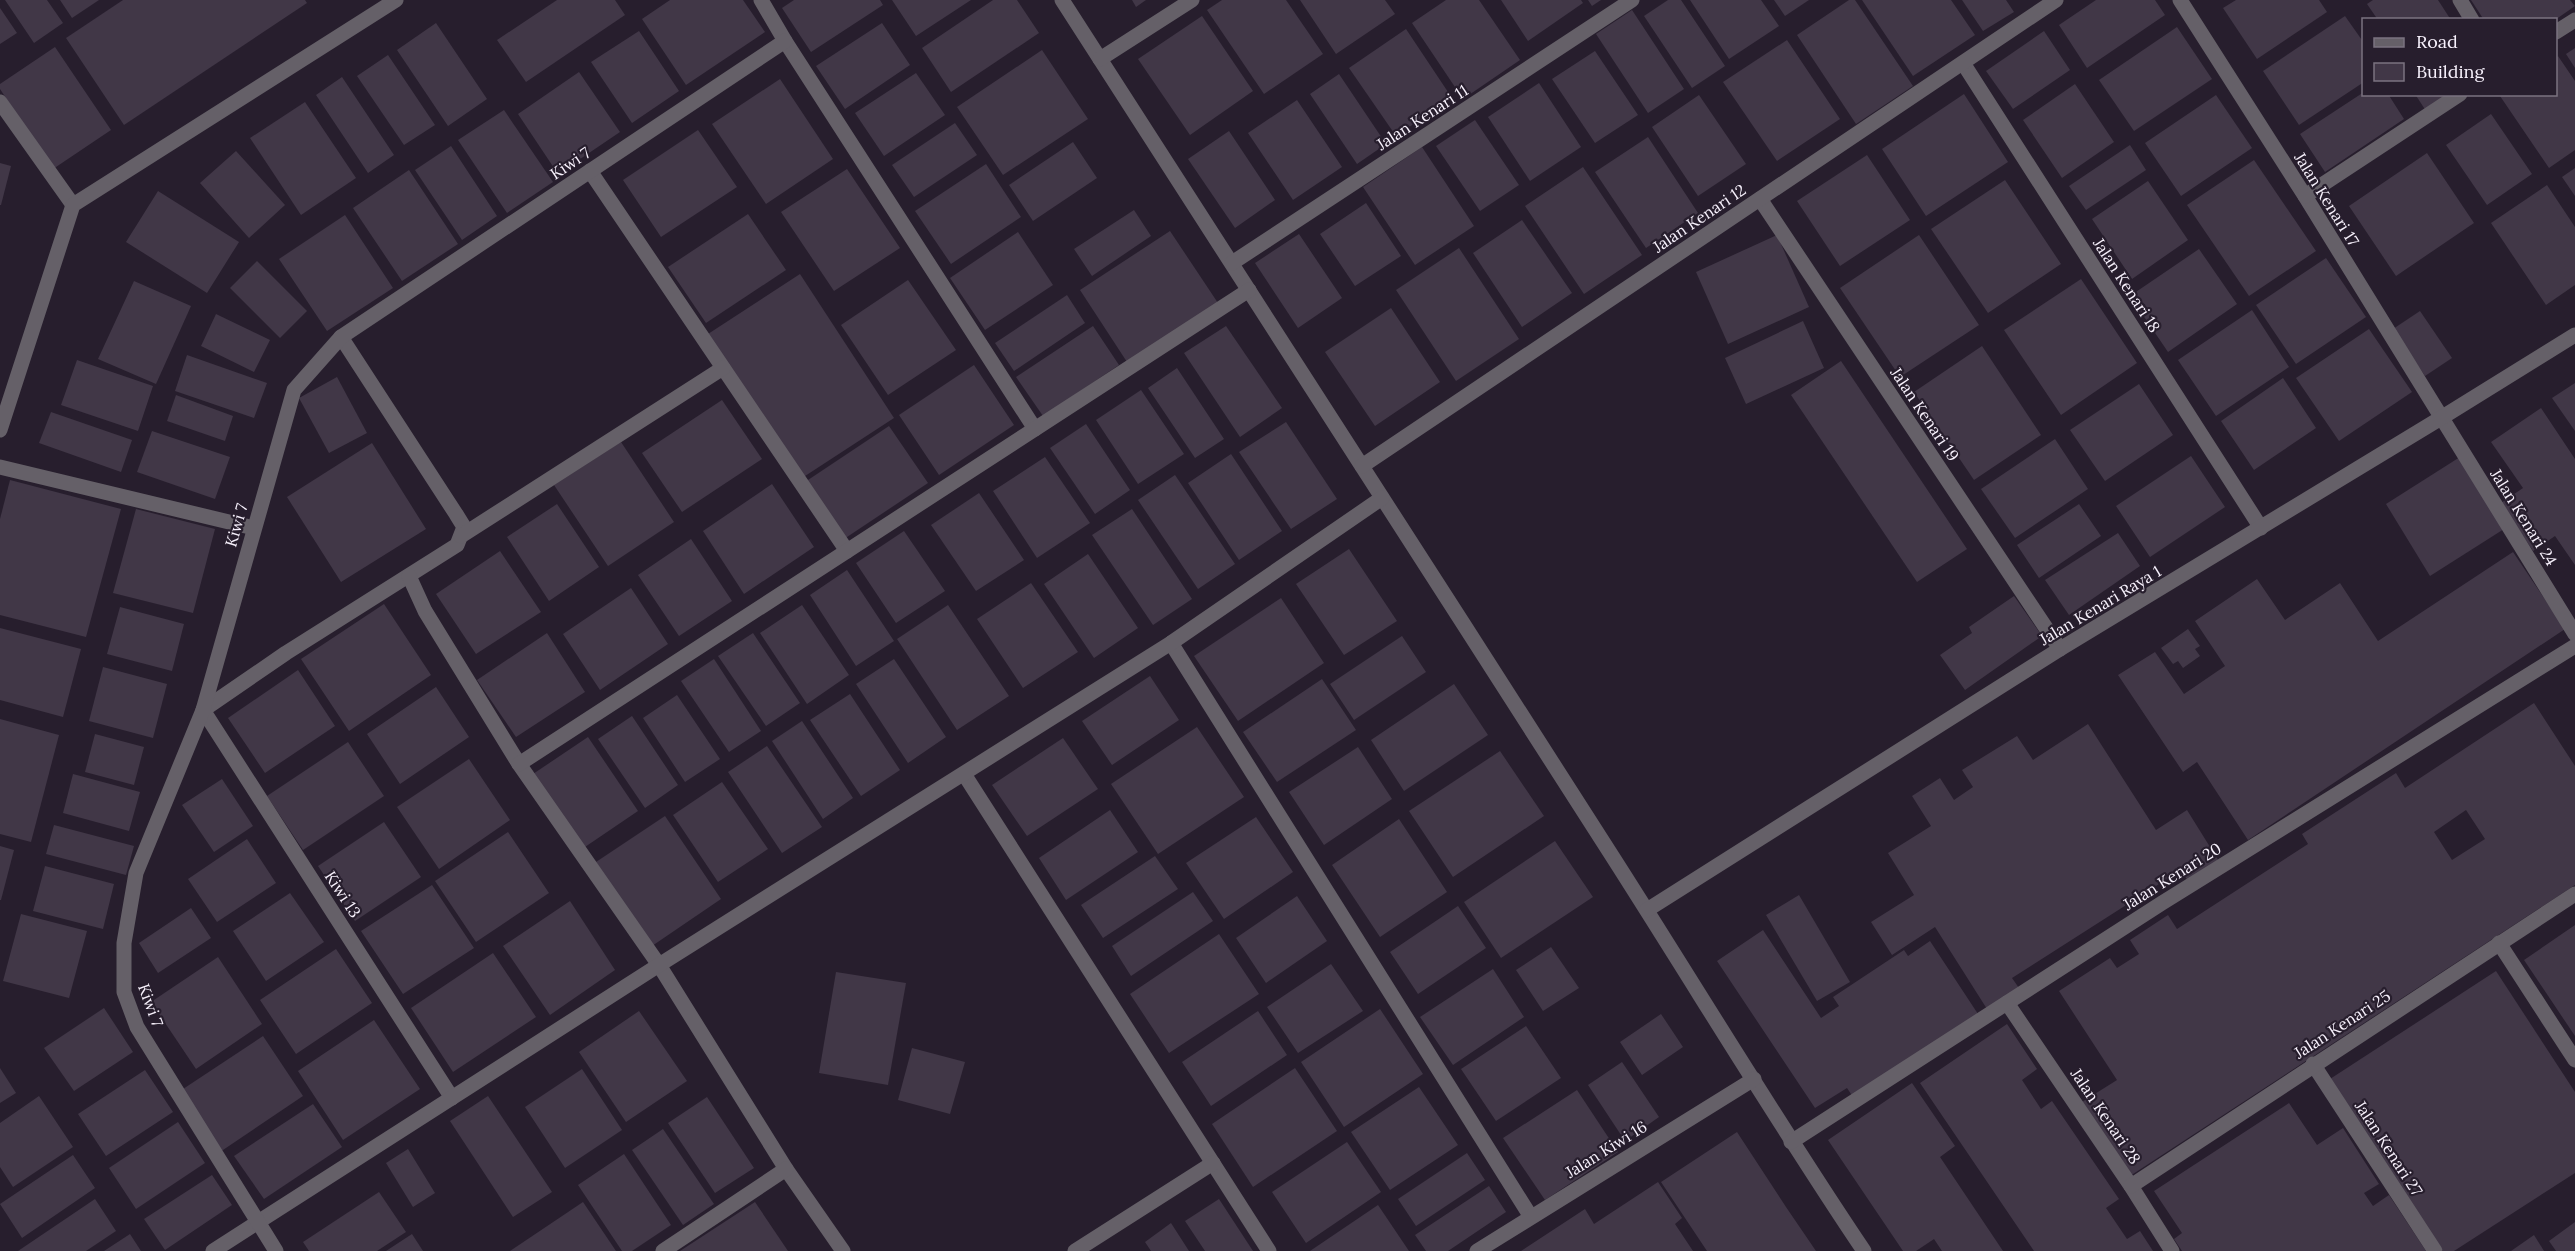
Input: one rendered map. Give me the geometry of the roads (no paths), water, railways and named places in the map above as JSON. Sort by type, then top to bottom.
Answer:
[{"type":"street","points":[[0,430],[73,205],[396,0]]},
{"type":"street","points":[[762,0],[785,41],[1035,429]]},
{"type":"street","points":[[1062,0],[1647,910],[1754,1078],[1791,1142],[1864,1251]]},
{"type":"street","points":[[1100,59],[1192,0]]},
{"type":"street","name":"Jalan Kenari 11","points":[[1232,263],[1632,0]]},
{"type":"street","name":"Jalan Kenari 12","points":[[1362,466],[2056,0]]},
{"type":"street","name":"Jalan Kenari 17","points":[[2180,0],[2305,196],[2442,418]]},
{"type":"street","points":[[2460,0],[2471,18]]},
{"type":"street","points":[[2557,31],[2575,20]]},
{"type":"street","name":"Kiwi 7","points":[[276,1251],[137,1027],[124,992],[124,943],[136,873],[203,710],[294,390],[341,337],[785,41]]},
{"type":"street","name":"Jalan Kenari 18","points":[[1963,63],[2261,528]]},
{"type":"street","points":[[2305,196],[2457,96]]},
{"type":"street","points":[[0,102],[73,205]]},
{"type":"street","points":[[591,171],[847,552]]},
{"type":"street","name":"Jalan Kenari 19","points":[[1760,199],[2060,649]]},
{"type":"street","points":[[519,764],[1249,290]]},
{"type":"street","name":"Jalan Kenari Raya 1","points":[[1647,910],[2060,649],[2442,418],[2575,334]]},
{"type":"street","points":[[203,710],[286,653],[457,545],[462,536],[464,527],[341,337]]},
{"type":"street","points":[[462,536],[723,368]]},
{"type":"street","name":"Jalan Kenari 24","points":[[2442,418],[2575,634]]},
{"type":"street","points":[[0,467],[254,528]]},
{"type":"street","points":[[213,1251],[659,965],[1171,643],[1382,498]]},
{"type":"street","points":[[409,576],[425,611],[519,764],[659,965],[786,1169],[843,1251]]},
{"type":"street","points":[[1171,643],[1531,1216]]},
{"type":"street","name":"Jalan Kenari 20","points":[[1791,1142],[2007,1003],[2575,646]]},
{"type":"street","name":"Kiwi 13","points":[[203,710],[452,1098]]},
{"type":"street","points":[[964,774],[1269,1251]]},
{"type":"street","name":"Jalan Kenari 25","points":[[2131,1186],[2313,1064],[2575,894]]},
{"type":"street","points":[[2499,943],[2575,1060]]},
{"type":"street","name":"Jalan Kenari 28","points":[[2007,1003],[2131,1186],[2172,1251]]},
{"type":"street","name":"Jalan Kenari 27","points":[[2313,1064],[2435,1251]]},
{"type":"street","name":"Jalan Kiwi 16","points":[[1477,1251],[1754,1078]]},
{"type":"street","points":[[1075,1251],[1213,1163]]},
{"type":"street","points":[[663,1251],[786,1169]]}]
